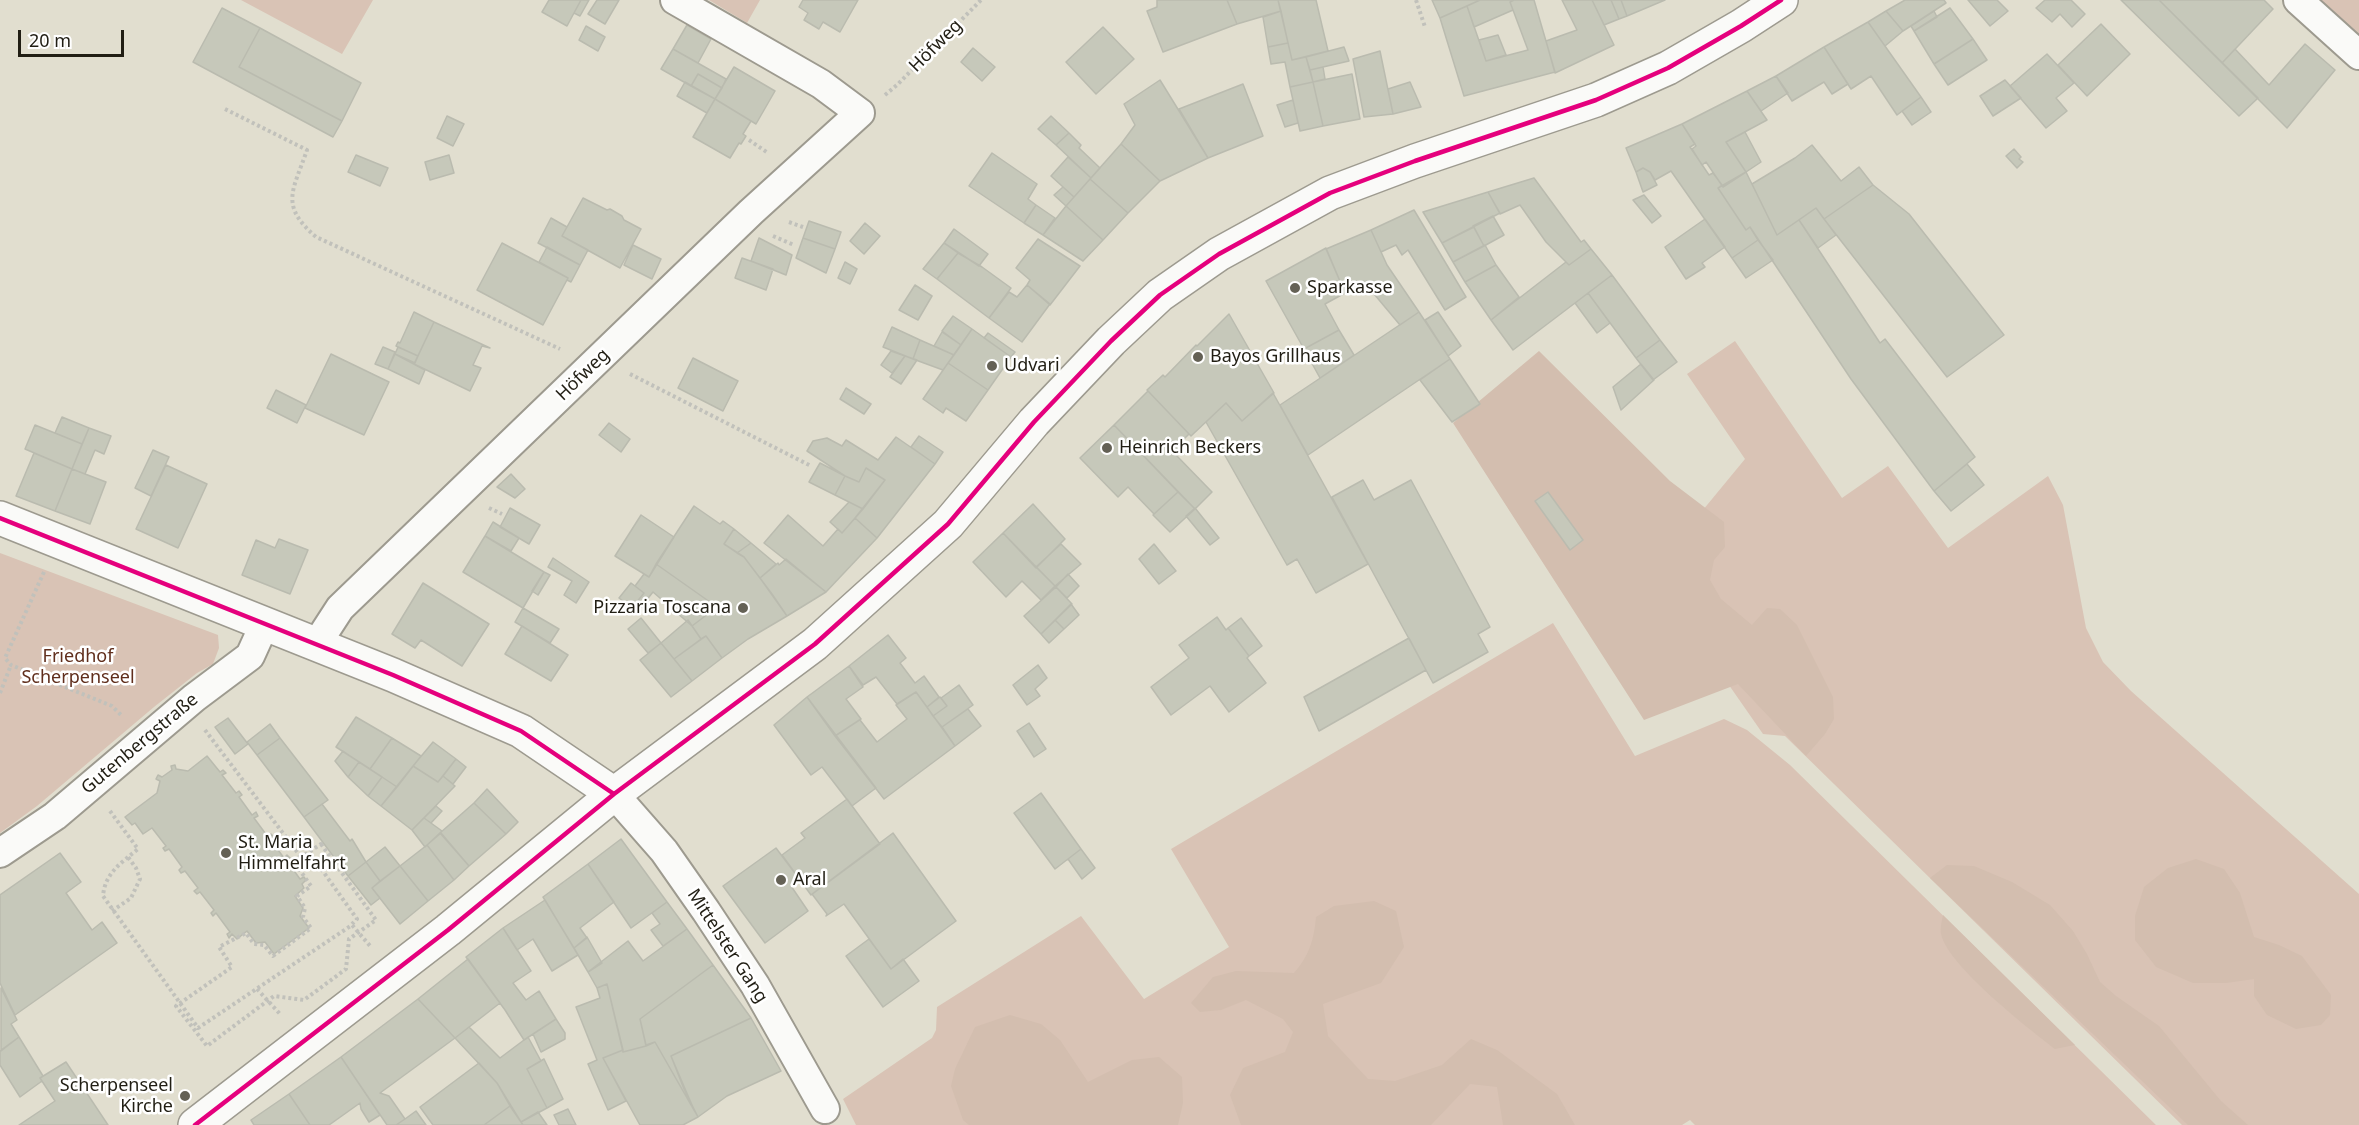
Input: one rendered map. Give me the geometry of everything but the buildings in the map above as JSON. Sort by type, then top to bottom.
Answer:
[{"type":"main road","points":[[195,1125],[448,930],[614,794],[815,644],[871,596],[954,519],[1034,422],[1111,341],[1160,295],[1219,254],[1330,194],[1414,161],[1596,100],[1668,68],[1781,0]]},
{"type":"main road","points":[[0,518],[266,623],[521,731],[614,794]]},
{"type":"street","points":[[675,0],[821,84],[860,113]]},
{"type":"street","points":[[2298,0],[2359,55]]},
{"type":"street","name":"Höfweg","points":[[316,645],[340,608],[751,212],[860,113]]},
{"type":"street","name":"Gutenbergstraße","points":[[0,853],[55,816],[186,705],[250,656],[266,623]]},
{"type":"street","name":"Mittelster Gang","points":[[614,794],[664,850],[706,911],[755,985],[825,1109]]},
{"type":"path","name":"Höfweg","points":[[860,113],[897,85],[981,0]]},
{"type":"path","points":[[1416,0],[1425,27]]},
{"type":"path","points":[[225,109],[307,150],[294,187],[292,206],[299,222],[316,237],[613,366],[811,466]]},
{"type":"path","points":[[58,542],[5,658],[11,665],[112,706],[146,739]]},
{"type":"path","points":[[0,693],[3,679],[11,665]]},
{"type":"path","points":[[186,705],[301,857]]},
{"type":"path","points":[[92,785],[138,849],[113,868],[104,883],[103,896],[198,1028],[352,925],[357,919],[312,856],[301,857]]},
{"type":"path","points":[[321,844],[376,920],[349,939],[346,969],[304,1000],[274,996],[207,1046],[176,1006],[181,1005],[232,967],[219,946],[246,933],[254,944],[264,945],[273,956],[311,928],[303,917],[305,908],[297,896],[311,886],[294,862],[301,857],[321,844]]},
{"type":"path","points":[[112,911],[131,898],[140,879],[128,857]]},
{"type":"path","points":[[352,925],[392,974]]},
{"type":"path","points":[[257,989],[280,1014]]},
{"type":"green space","points":[[241,0],[373,0],[342,54]]},
{"type":"green space","points":[[709,0],[760,0],[747,23]]},
{"type":"green space","points":[[2317,0],[2359,0],[2359,38]]},
{"type":"green space","points":[[1735,341],[1842,498],[1888,466],[1948,548],[2048,476],[2063,505],[2086,628],[2103,662],[2131,691],[2359,894],[2359,1125],[2182,1125],[1785,736],[1763,734],[1651,573],[1745,459],[1687,374]]},
{"type":"green space","name":"Friedhof Scherpenseel","points":[[0,553],[218,635],[219,648],[213,664],[197,673],[154,707],[37,806],[0,833]]},
{"type":"green space","points":[[1553,623],[1635,756],[1724,719],[1747,730],[1790,765],[2156,1125],[1695,1125],[1690,1120],[1682,1125],[856,1125],[843,1099],[932,1038],[936,1030],[937,1007],[1081,916],[1144,999],[1229,947],[1171,849]]},
{"type":"shaded area","points":[[1539,351],[1670,481],[1724,522],[1725,547],[1714,560],[1710,580],[1721,599],[1752,625],[1767,608],[1780,609],[1797,625],[1833,697],[1834,719],[1825,734],[1806,756],[1738,684],[1644,720],[1453,423]]},
{"type":"shaded area","points":[[2196,859],[2224,869],[2240,893],[2254,937],[2302,956],[2331,995],[2330,1015],[2321,1025],[2296,1029],[2267,1015],[2254,996],[2254,979],[2226,983],[2193,983],[2156,967],[2135,940],[2135,916],[2144,887],[2168,868]]},
{"type":"shaded area","points":[[1947,865],[1974,866],[2012,882],[2050,905],[2073,931],[2100,982],[2159,1026],[2221,1101],[2248,1125],[2188,1125],[1930,878]]},
{"type":"shaded area","points":[[1374,901],[1396,911],[1404,947],[1381,983],[1323,1004],[1328,1036],[1368,1079],[1395,1081],[1442,1065],[1471,1039],[1497,1050],[1557,1094],[1575,1125],[1503,1125],[1497,1087],[1470,1084],[1431,1125],[1241,1125],[1230,1095],[1243,1068],[1285,1052],[1293,1032],[1283,1019],[1246,1000],[1221,1010],[1200,1012],[1191,1003],[1213,977],[1236,971],[1294,973],[1310,947],[1316,917],[1334,906]]},
{"type":"shaded area","points":[[1943,915],[2075,1045],[2055,1049],[1990,996],[1958,963],[1947,947],[1941,934]]},
{"type":"shaded area","points":[[1010,1015],[1041,1024],[1060,1040],[1088,1082],[1132,1060],[1159,1057],[1182,1077],[1183,1103],[1178,1125],[969,1125],[963,1120],[951,1086],[955,1069],[975,1027]]},
{"type":"transit line","points":[[195,1125],[448,930],[614,794],[815,644],[948,524],[1034,422],[1111,341],[1160,295],[1219,254],[1330,193],[1415,161],[1596,100],[1668,68],[1781,0]]},
{"type":"transit line","points":[[0,518],[393,675],[521,731],[614,794]]},
{"type":"place","name":"Sparkasse","points":[[1295,288]]},
{"type":"place","name":"Bayos Grillhaus","points":[[1198,357]]},
{"type":"place","name":"Udvari","points":[[992,366]]},
{"type":"place","name":"Heinrich Beckers","points":[[1107,448]]},
{"type":"place","name":"Pizzaria Toscana","points":[[743,608]]},
{"type":"place","name":"St. Maria Himmelfahrt","points":[[226,853]]},
{"type":"place","name":"Aral","points":[[781,880]]},
{"type":"place","name":"Scherpenseel Kirche","points":[[185,1096]]}]
